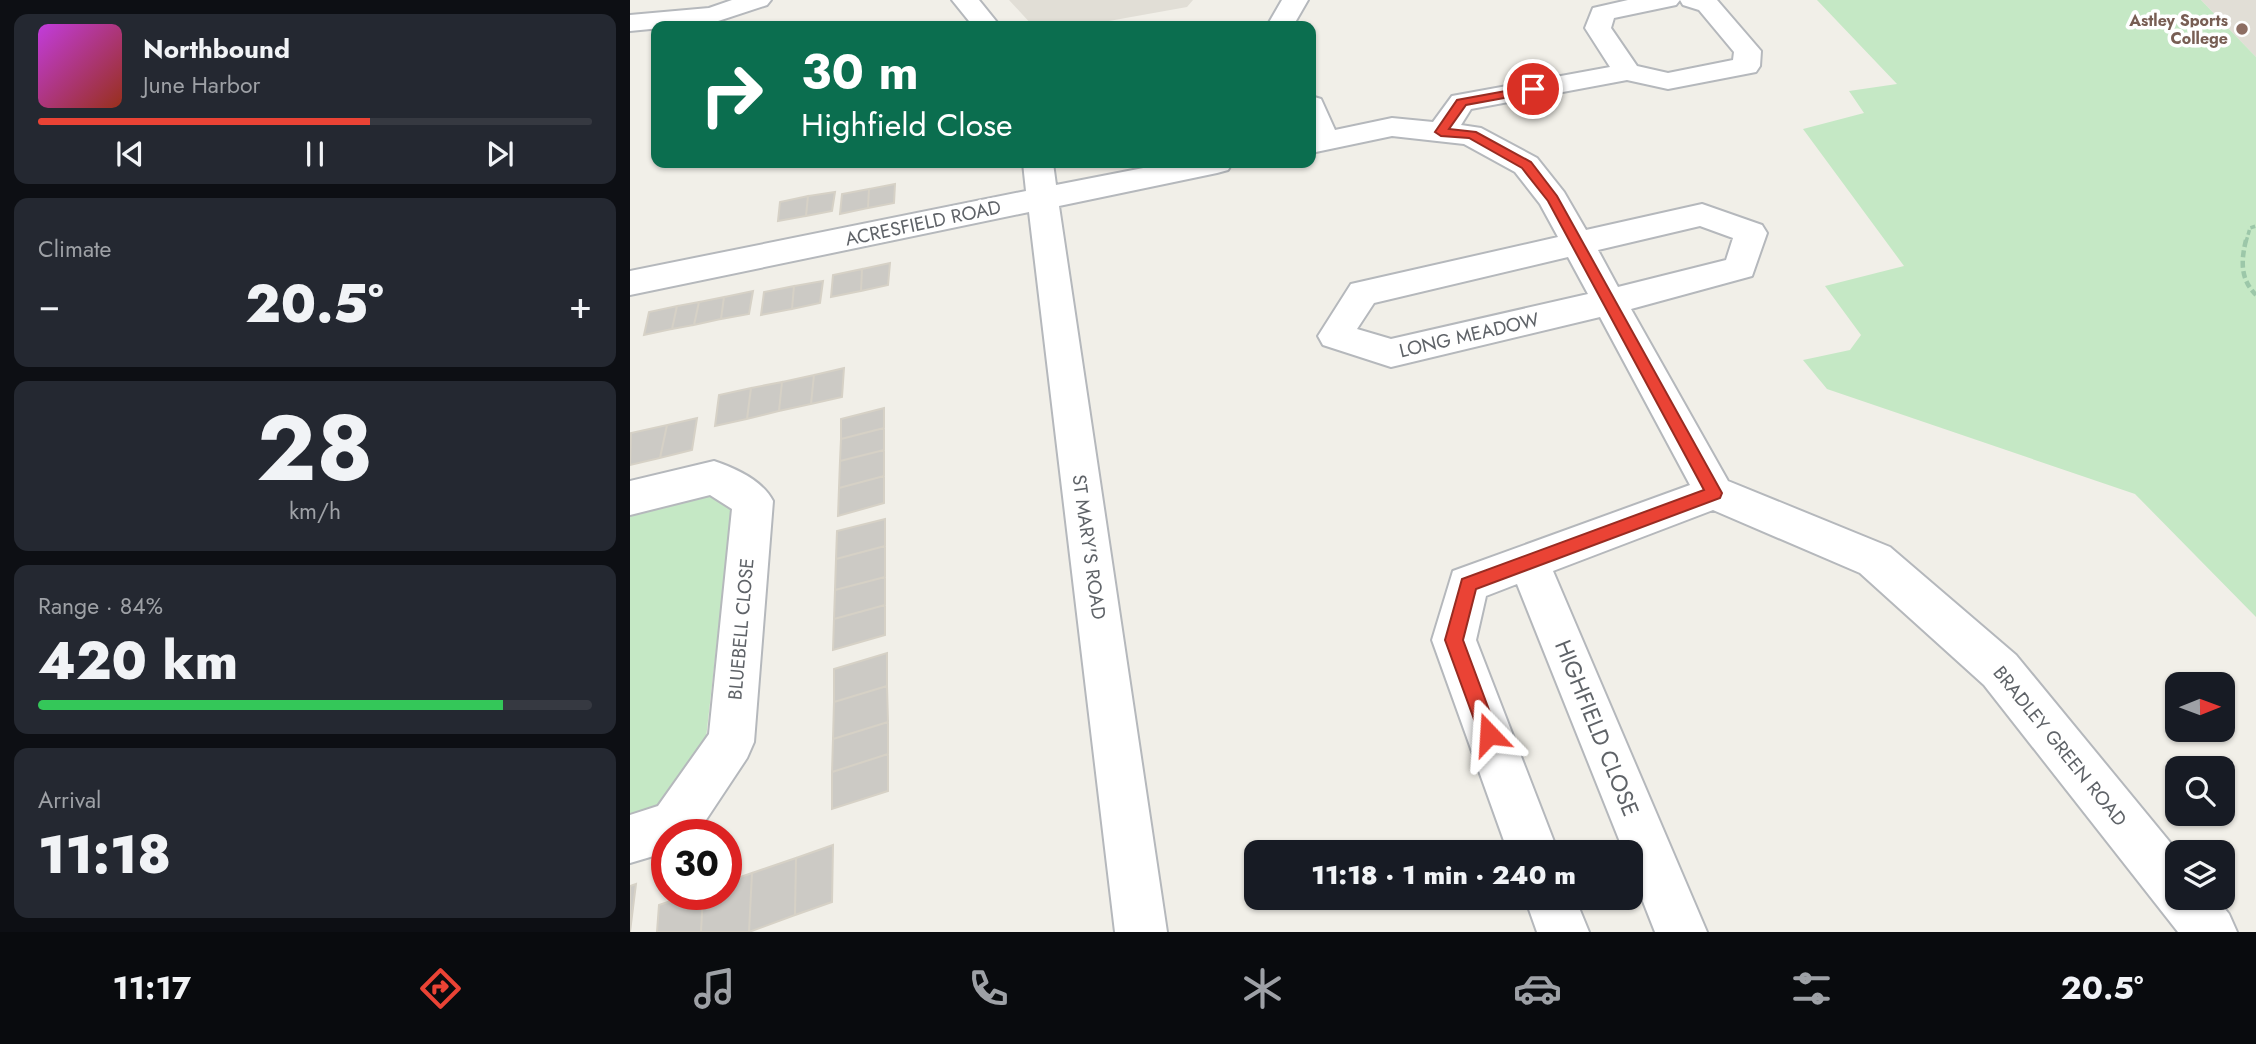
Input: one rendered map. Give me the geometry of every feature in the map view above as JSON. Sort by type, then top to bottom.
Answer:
[{"type":"street","points":[[630,23],[712,15],[758,0]]},
{"type":"street","points":[[965,0],[983,21]]},
{"type":"street","points":[[1283,21],[1295,0]]},
{"type":"street","points":[[1627,72],[1598,28],[1602,13],[1667,0]]},
{"type":"street","points":[[1441,132],[1462,102],[1627,72],[1668,81],[1746,66],[1748,51],[1708,5],[1692,0]]},
{"type":"street","points":[[1318,142],[1392,127],[1471,135],[1526,165],[1553,199],[1714,493],[1468,584],[1454,640],[1529,840]]},
{"type":"street","name":"ACRESFIELD ROAD","points":[[630,283],[1040,181],[1168,168]]},
{"type":"street","name":"ST MARY'S ROAD","points":[[1040,181],[1141,932]]},
{"type":"street","name":"LONG MEADOW","points":[[1702,215],[1752,233],[1741,268],[1610,302],[1391,353],[1335,336],[1363,293],[1577,243],[1702,215]]},
{"type":"street","name":"BLUEBELL CLOSE","points":[[630,498],[714,477],[753,501],[731,742],[674,825],[630,839]]},
{"type":"street","name":"BRADLEY GREEN ROAD","points":[[1714,493],[1875,560],[2000,670],[2165,875]]},
{"type":"street","name":"HIGHFIELD CLOSE","points":[[1529,562],[1681,932]]},
{"type":"street","points":[[1555,910],[1563,932]]},
{"type":"street","points":[[2193,910],[2211,932]]},
{"type":"path","points":[[2256,226],[2250,228],[2240,262],[2250,290],[2256,296]]},
{"type":"shaded area","points":[[1009,0],[1193,0],[1187,7],[1109,21],[1028,21]]},
{"type":"shaded area","name":"Astley Sports College","points":[[2201,0],[2256,0],[2256,57]]},
{"type":"green space","points":[[1817,0],[2201,0],[2256,57],[2256,617],[2135,494],[1827,389],[1803,360],[1850,350],[1861,335],[1825,286],[1904,266],[1803,129],[1864,113],[1849,91],[1897,84]]},
{"type":"green space","points":[[707,492],[732,509],[706,738],[654,809],[630,816],[630,511]]},
{"type":"building","points":[[895,184],[894,203],[868,208],[869,189]]},
{"type":"building","points":[[869,189],[868,208],[840,214],[842,194]]},
{"type":"building","points":[[835,192],[832,211],[806,216],[808,196]]},
{"type":"building","points":[[808,196],[806,216],[778,221],[780,202]]},
{"type":"building","points":[[890,263],[888,285],[861,291],[862,269]]},
{"type":"building","points":[[862,269],[861,291],[831,297],[833,275]]},
{"type":"building","points":[[823,281],[820,303],[792,309],[794,286]]},
{"type":"building","points":[[794,286],[792,309],[761,315],[764,292]]},
{"type":"building","points":[[753,291],[749,314],[721,319],[724,297]]},
{"type":"building","points":[[724,297],[721,319],[694,325],[699,302]]},
{"type":"building","points":[[699,302],[694,325],[672,329],[677,306]]},
{"type":"building","points":[[677,306],[672,329],[644,335],[649,312]]},
{"type":"building","points":[[844,368],[842,397],[811,404],[814,375]]},
{"type":"building","points":[[814,375],[811,404],[779,411],[782,382]]},
{"type":"building","points":[[782,382],[779,411],[747,419],[751,388]]},
{"type":"building","points":[[751,388],[747,419],[715,426],[719,395]]},
{"type":"building","points":[[884,408],[884,428],[841,439],[841,419]]},
{"type":"building","points":[[697,418],[692,450],[660,458],[667,425]]},
{"type":"building","points":[[667,425],[660,458],[630,465],[631,433]]},
{"type":"building","points":[[884,428],[884,450],[840,461],[841,439]]},
{"type":"building","points":[[884,450],[884,476],[839,488],[840,461]]},
{"type":"building","points":[[884,476],[884,503],[838,516],[839,488]]},
{"type":"building","points":[[885,519],[885,546],[836,559],[837,531]]},
{"type":"building","points":[[885,546],[885,577],[835,590],[836,559]]},
{"type":"building","points":[[885,577],[885,605],[834,619],[835,590]]},
{"type":"building","points":[[885,605],[885,635],[833,650],[834,619]]},
{"type":"building","points":[[887,653],[887,686],[834,702],[834,669]]},
{"type":"building","points":[[887,686],[888,722],[833,739],[834,702]]},
{"type":"building","points":[[888,722],[888,754],[832,772],[833,739]]},
{"type":"building","points":[[888,754],[888,791],[832,809],[832,772]]},
{"type":"building","points":[[833,845],[832,902],[795,915],[796,858]]},
{"type":"building","points":[[796,858],[795,915],[749,932],[752,873]]},
{"type":"building","points":[[752,873],[749,932],[701,932],[702,910],[742,910],[742,876]]},
{"type":"building","points":[[636,884],[630,932],[630,886]]},
{"type":"building","points":[[659,910],[702,910],[701,932],[657,932]]},
{"type":"place","name":"Astley Sports College","points":[[2242,29]]},
{"type":"route","points":[[1489,734],[1454,640],[1468,584],[1714,493],[1553,199],[1526,165],[1471,135],[1441,132],[1462,102],[1533,89]]}]
